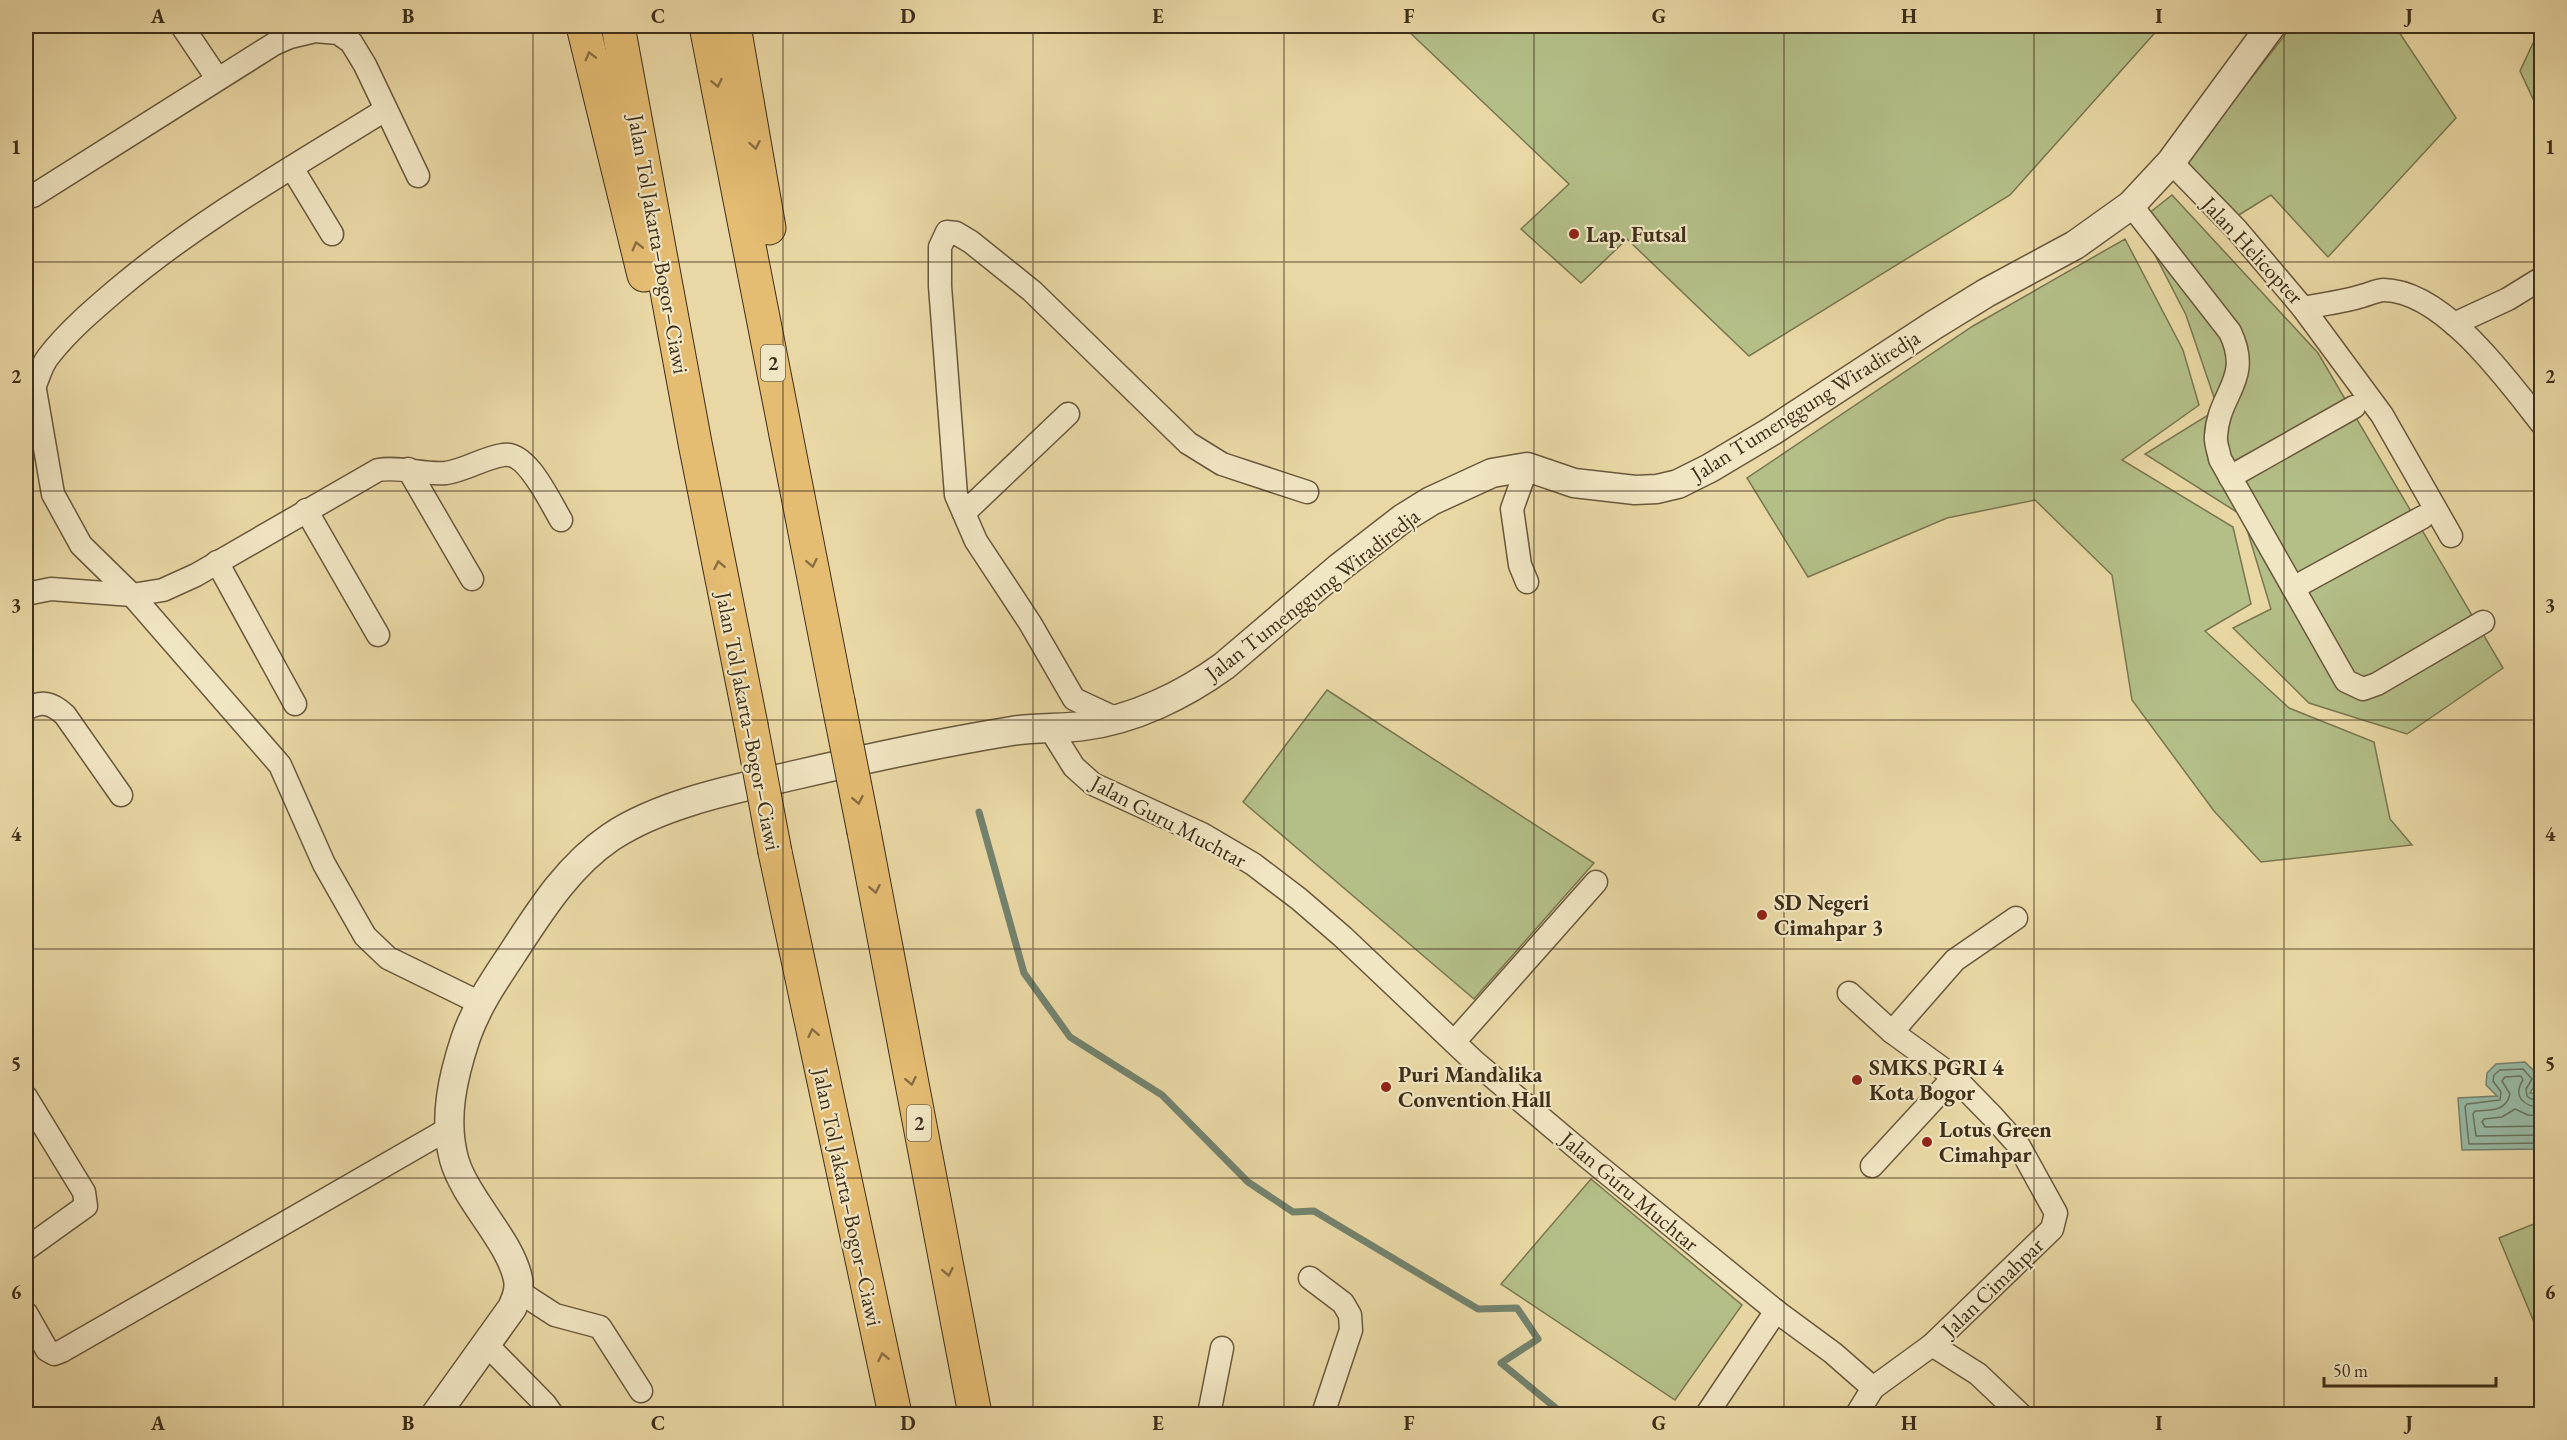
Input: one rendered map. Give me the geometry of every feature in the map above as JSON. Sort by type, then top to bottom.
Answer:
[{"type":"highway","points":[[583,26],[646,283],[695,443]]},
{"type":"highway","name":"Jalan Tol Jakarta–Bogor–Ciawi","points":[[618,26],[695,443],[775,852],[895,1414]]},
{"type":"highway","name":"2","points":[[706,26],[806,531],[975,1414]]},
{"type":"highway","points":[[734,26],[779,288],[796,403],[806,531]]},
{"type":"street","points":[[182,26],[217,78]]},
{"type":"street","name":"Jalan Tumenggung Wiradiredja","points":[[518,1291],[518,1279],[509,1257],[454,1162],[448,1129],[457,1068],[480,1003],[545,905],[570,873],[591,852],[635,824],[730,790],[876,757],[1015,730],[1083,726],[1117,719],[1157,704],[1206,679],[1340,567],[1402,519],[1431,501],[1492,473],[1527,466],[1574,483],[1635,490],[1657,489],[1677,484],[1710,468],[1772,431],[1986,293],[2075,244],[2131,205],[2171,162],[2271,26]]},
{"type":"street","points":[[33,196],[217,78],[290,37],[315,31],[338,33],[351,42],[418,176]]},
{"type":"street","points":[[385,110],[181,239],[105,300],[71,331],[46,360],[29,393],[53,494],[81,545],[132,595],[280,765],[324,864],[365,936],[388,958],[480,1003]]},
{"type":"street","name":"Jalan Helicopter","points":[[2171,162],[2237,230],[2303,308],[2382,290],[2404,292],[2426,302],[2454,324],[2511,384],[2541,424]]},
{"type":"street","points":[[292,168],[332,234]]},
{"type":"street","points":[[2131,205],[2230,332],[2237,347],[2238,375],[2221,413],[2216,436],[2220,459],[2346,681],[2362,689],[2377,684],[2483,622]]},
{"type":"street","points":[[1117,719],[1074,699],[1030,623],[976,540],[956,495],[940,286],[940,248],[947,232],[956,233],[971,242],[1032,291],[1188,443],[1222,464],[1307,492]]},
{"type":"street","points":[[2454,324],[2508,299],[2541,278]]},
{"type":"street","points":[[2303,308],[2382,415],[2451,536]]},
{"type":"street","points":[[2230,477],[2354,407]]},
{"type":"street","points":[[964,513],[1068,414]]},
{"type":"street","points":[[26,594],[51,589],[132,595],[163,590],[217,562],[378,470],[408,469],[428,473],[452,472],[502,455],[512,454],[524,461],[561,520]]},
{"type":"street","points":[[1527,466],[1512,509],[1520,565],[1527,582]]},
{"type":"street","points":[[408,469],[472,579]]},
{"type":"street","points":[[306,510],[378,635]]},
{"type":"street","points":[[2293,588],[2423,517]]},
{"type":"street","points":[[217,562],[296,704]]},
{"type":"street","points":[[26,709],[36,704],[55,706],[65,715],[121,795]]},
{"type":"street","name":"Jalan Guru Muchtar","points":[[1049,727],[1074,766],[1093,784],[1202,834],[1252,864],[1299,899],[1343,937],[1454,1042],[1591,1160],[1776,1311],[1833,1353],[1873,1388]]},
{"type":"street","points":[[1454,1042],[1596,882]]},
{"type":"street","points":[[1892,1032],[1955,960],[2016,918]]},
{"type":"street","name":"Jalan Cimahpar","points":[[1849,993],[1892,1032],[1954,1077],[2019,1146],[2056,1213],[2052,1229],[1932,1345]]},
{"type":"street","points":[[1872,1166],[1954,1077]]},
{"type":"street","points":[[26,1097],[84,1192],[86,1206],[26,1250]]},
{"type":"street","points":[[26,1313],[47,1350],[54,1354],[62,1351],[448,1129]]},
{"type":"street","points":[[1310,1278],[1343,1303],[1350,1315],[1351,1330],[1323,1414]]},
{"type":"street","points":[[436,1414],[512,1308],[518,1291],[555,1315],[600,1327],[641,1391]]},
{"type":"street","points":[[1707,1414],[1776,1311]]},
{"type":"street","points":[[487,1345],[552,1414]]},
{"type":"street","points":[[1857,1414],[1873,1388],[1932,1345],[1978,1374],[2020,1414]]},
{"type":"street","points":[[1209,1414],[1222,1348]]},
{"type":"green space","points":[[1403,26],[2161,26],[2010,195],[1749,356],[1627,239],[1581,283],[1521,229],[1569,184]]},
{"type":"green space","points":[[2292,26],[2395,26],[2456,118],[2328,257],[2271,195],[2234,218],[2183,165]]},
{"type":"green space","points":[[2542,26],[2541,116],[2520,71]]},
{"type":"green space","points":[[2172,195],[2318,353],[2503,668],[2407,734],[2309,703],[2233,628],[2271,609],[2243,516],[2145,454],[2218,409],[2186,315],[2138,222]]},
{"type":"green space","points":[[2125,239],[2183,350],[2199,405],[2122,460],[2233,527],[2251,604],[2205,631],[2289,708],[2374,742],[2390,819],[2412,845],[2261,862],[2214,811],[2132,700],[2112,575],[2035,500],[1947,518],[1808,577],[1747,478],[1973,326]]},
{"type":"green space","points":[[1327,690],[1594,863],[1474,999],[1243,802]]},
{"type":"green space","points":[[1591,1179],[1742,1305],[1675,1400],[1501,1284]]},
{"type":"green space","points":[[2541,1221],[2541,1339],[2499,1238]]},
{"type":"water","points":[[2525,1062],[2535,1072],[2538,1080],[2530,1093],[2541,1093],[2541,1149],[2462,1150],[2458,1098],[2497,1096],[2486,1085],[2487,1073],[2496,1064]]},
{"type":"waterway","points":[[979,812],[1024,973],[1070,1037],[1162,1095],[1248,1182],[1293,1212],[1314,1211],[1478,1309],[1517,1308],[1538,1339],[1501,1363],[1563,1414]]},
{"type":"place","name":"Lap. Futsal","points":[[1574,234]]},
{"type":"place","name":"SD Negeri Cimahpar 3","points":[[1762,915]]},
{"type":"place","name":"SMKS PGRI 4 Kota Bogor","points":[[1857,1080]]},
{"type":"place","name":"Puri Mandalika Convention Hall","points":[[1386,1087]]},
{"type":"place","name":"Lotus Green Cimahpar","points":[[1927,1142]]}]
